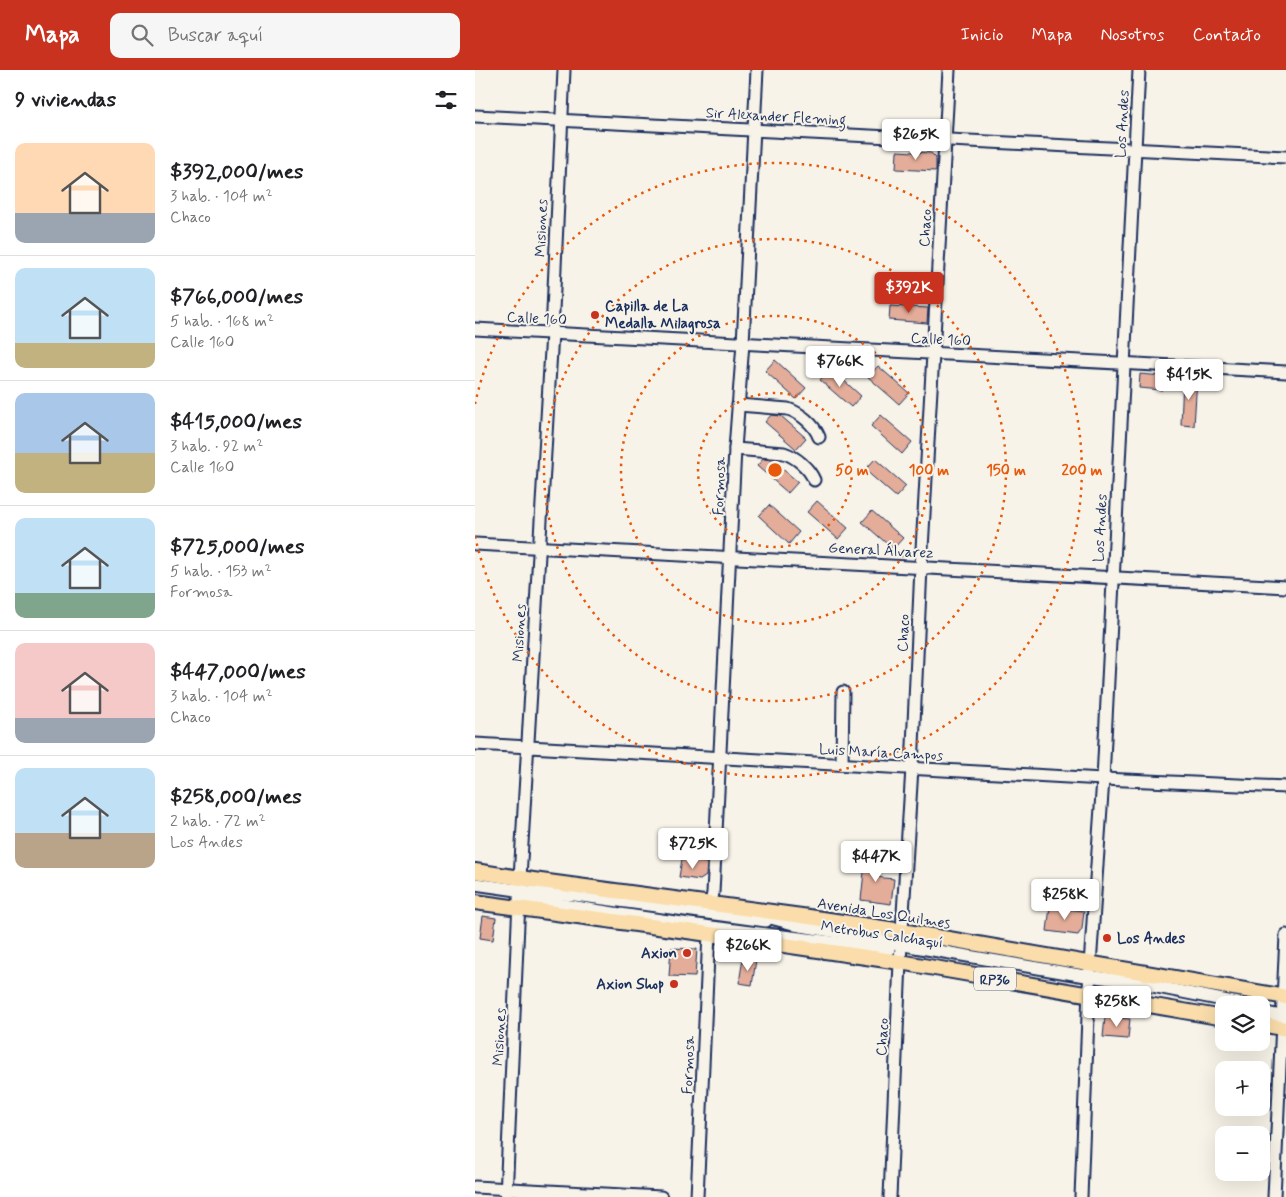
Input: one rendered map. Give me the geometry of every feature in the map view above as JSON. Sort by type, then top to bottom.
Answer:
[{"type":"main road","name":"Avenida Los Quilmes","points":[[475,871],[520,894],[709,934],[901,947],[1284,1012]]},
{"type":"main road","name":"Avenida Los Quilmes","points":[[475,902],[520,894],[711,903],[901,947],[1090,980],[1215,1015]]},
{"type":"main road","points":[[1270,1019],[1284,1012]]},
{"type":"street","name":"Misiones","points":[[506,1193],[520,894],[552,333],[564,70]]},
{"type":"street","name":"Formosa","points":[[711,903],[721,758],[735,449],[743,343],[757,70]]},
{"type":"street","name":"Chaco","points":[[889,1197],[921,567],[949,70]]},
{"type":"street","name":"Los Andes","points":[[1081,1197],[1090,980],[1103,778],[1139,70]]},
{"type":"street","name":"Sir Alexander Fleming","points":[[475,116],[1286,156]]},
{"type":"street","name":"Calle 160","points":[[475,330],[1124,362],[1286,372]]},
{"type":"street","points":[[738,405],[795,411],[816,430],[819,437]]},
{"type":"street","points":[[735,449],[790,455],[808,470],[814,480]]},
{"type":"street","name":"General Álvarez","points":[[475,544],[1112,576],[1286,587]]},
{"type":"street","points":[[842,764],[843,692]]},
{"type":"street","name":"Luis María Campos","points":[[475,744],[1286,787]]},
{"type":"street","name":"Metrobus Calchaquí","points":[[475,884],[562,905],[757,933],[901,947]]},
{"type":"street","name":"Metrobus Calchaquí","points":[[475,890],[520,894],[575,895],[801,926]]},
{"type":"street","name":"Metrobus Calchaquí","points":[[711,903],[801,926],[901,947]]},
{"type":"street","name":"Formosa","points":[[697,1197],[709,934]]},
{"type":"street","points":[[1274,1197],[1284,1012],[1286,934]]},
{"type":"street","points":[[1090,980],[1127,981],[1215,998]]},
{"type":"street","points":[[1090,980],[1215,1004]]},
{"type":"street","points":[[1270,1010],[1284,1012]]},
{"type":"street","points":[[1270,1012],[1284,1012]]},
{"type":"street","points":[[475,1188],[506,1193],[661,1197]]},
{"type":"building","points":[[897,151],[931,153],[936,158],[936,171],[896,169]]},
{"type":"building","points":[[900,275],[929,277],[928,291],[899,289]]},
{"type":"building","points":[[890,306],[928,308],[927,323],[889,320]]},
{"type":"building","points":[[775,360],[806,388],[796,399],[765,371]]},
{"type":"building","points":[[878,366],[909,393],[899,404],[868,377]]},
{"type":"building","points":[[830,368],[861,396],[851,407],[820,380]]},
{"type":"building","points":[[1140,374],[1163,376],[1162,390],[1139,388]]},
{"type":"building","points":[[1183,378],[1197,378],[1194,426],[1181,425]]},
{"type":"building","points":[[771,415],[781,416],[806,438],[796,449],[765,422]]},
{"type":"building","points":[[881,415],[912,442],[902,454],[871,426]]},
{"type":"building","points":[[763,459],[772,460],[798,482],[788,493],[757,466]]},
{"type":"building","points":[[875,459],[906,486],[896,497],[865,470]]},
{"type":"building","points":[[817,501],[848,528],[838,539],[807,512]]},
{"type":"building","points":[[769,505],[799,532],[789,544],[759,516]]},
{"type":"building","points":[[872,511],[903,538],[893,549],[862,522]]},
{"type":"building","points":[[866,853],[878,854],[875,877],[894,879],[891,904],[861,900]]},
{"type":"building","points":[[682,859],[707,863],[706,876],[700,880],[679,877]]},
{"type":"building","points":[[1050,907],[1084,911],[1082,929],[1078,935],[1047,931]]},
{"type":"building","points":[[483,916],[496,918],[493,940],[480,938]]},
{"type":"building","points":[[671,948],[697,949],[695,977],[669,976]]},
{"type":"building","points":[[743,958],[756,960],[752,985],[739,983]]},
{"type":"building","points":[[1105,1017],[1130,1019],[1128,1039],[1103,1037]]},
{"type":"place","name":"Capilla de La Medalla Milagrosa","points":[[595,315]]},
{"type":"place","name":"Los Andes","points":[[1107,938]]},
{"type":"place","name":"Axion","points":[[687,953]]},
{"type":"place","name":"Axion Shop","points":[[674,984]]}]
